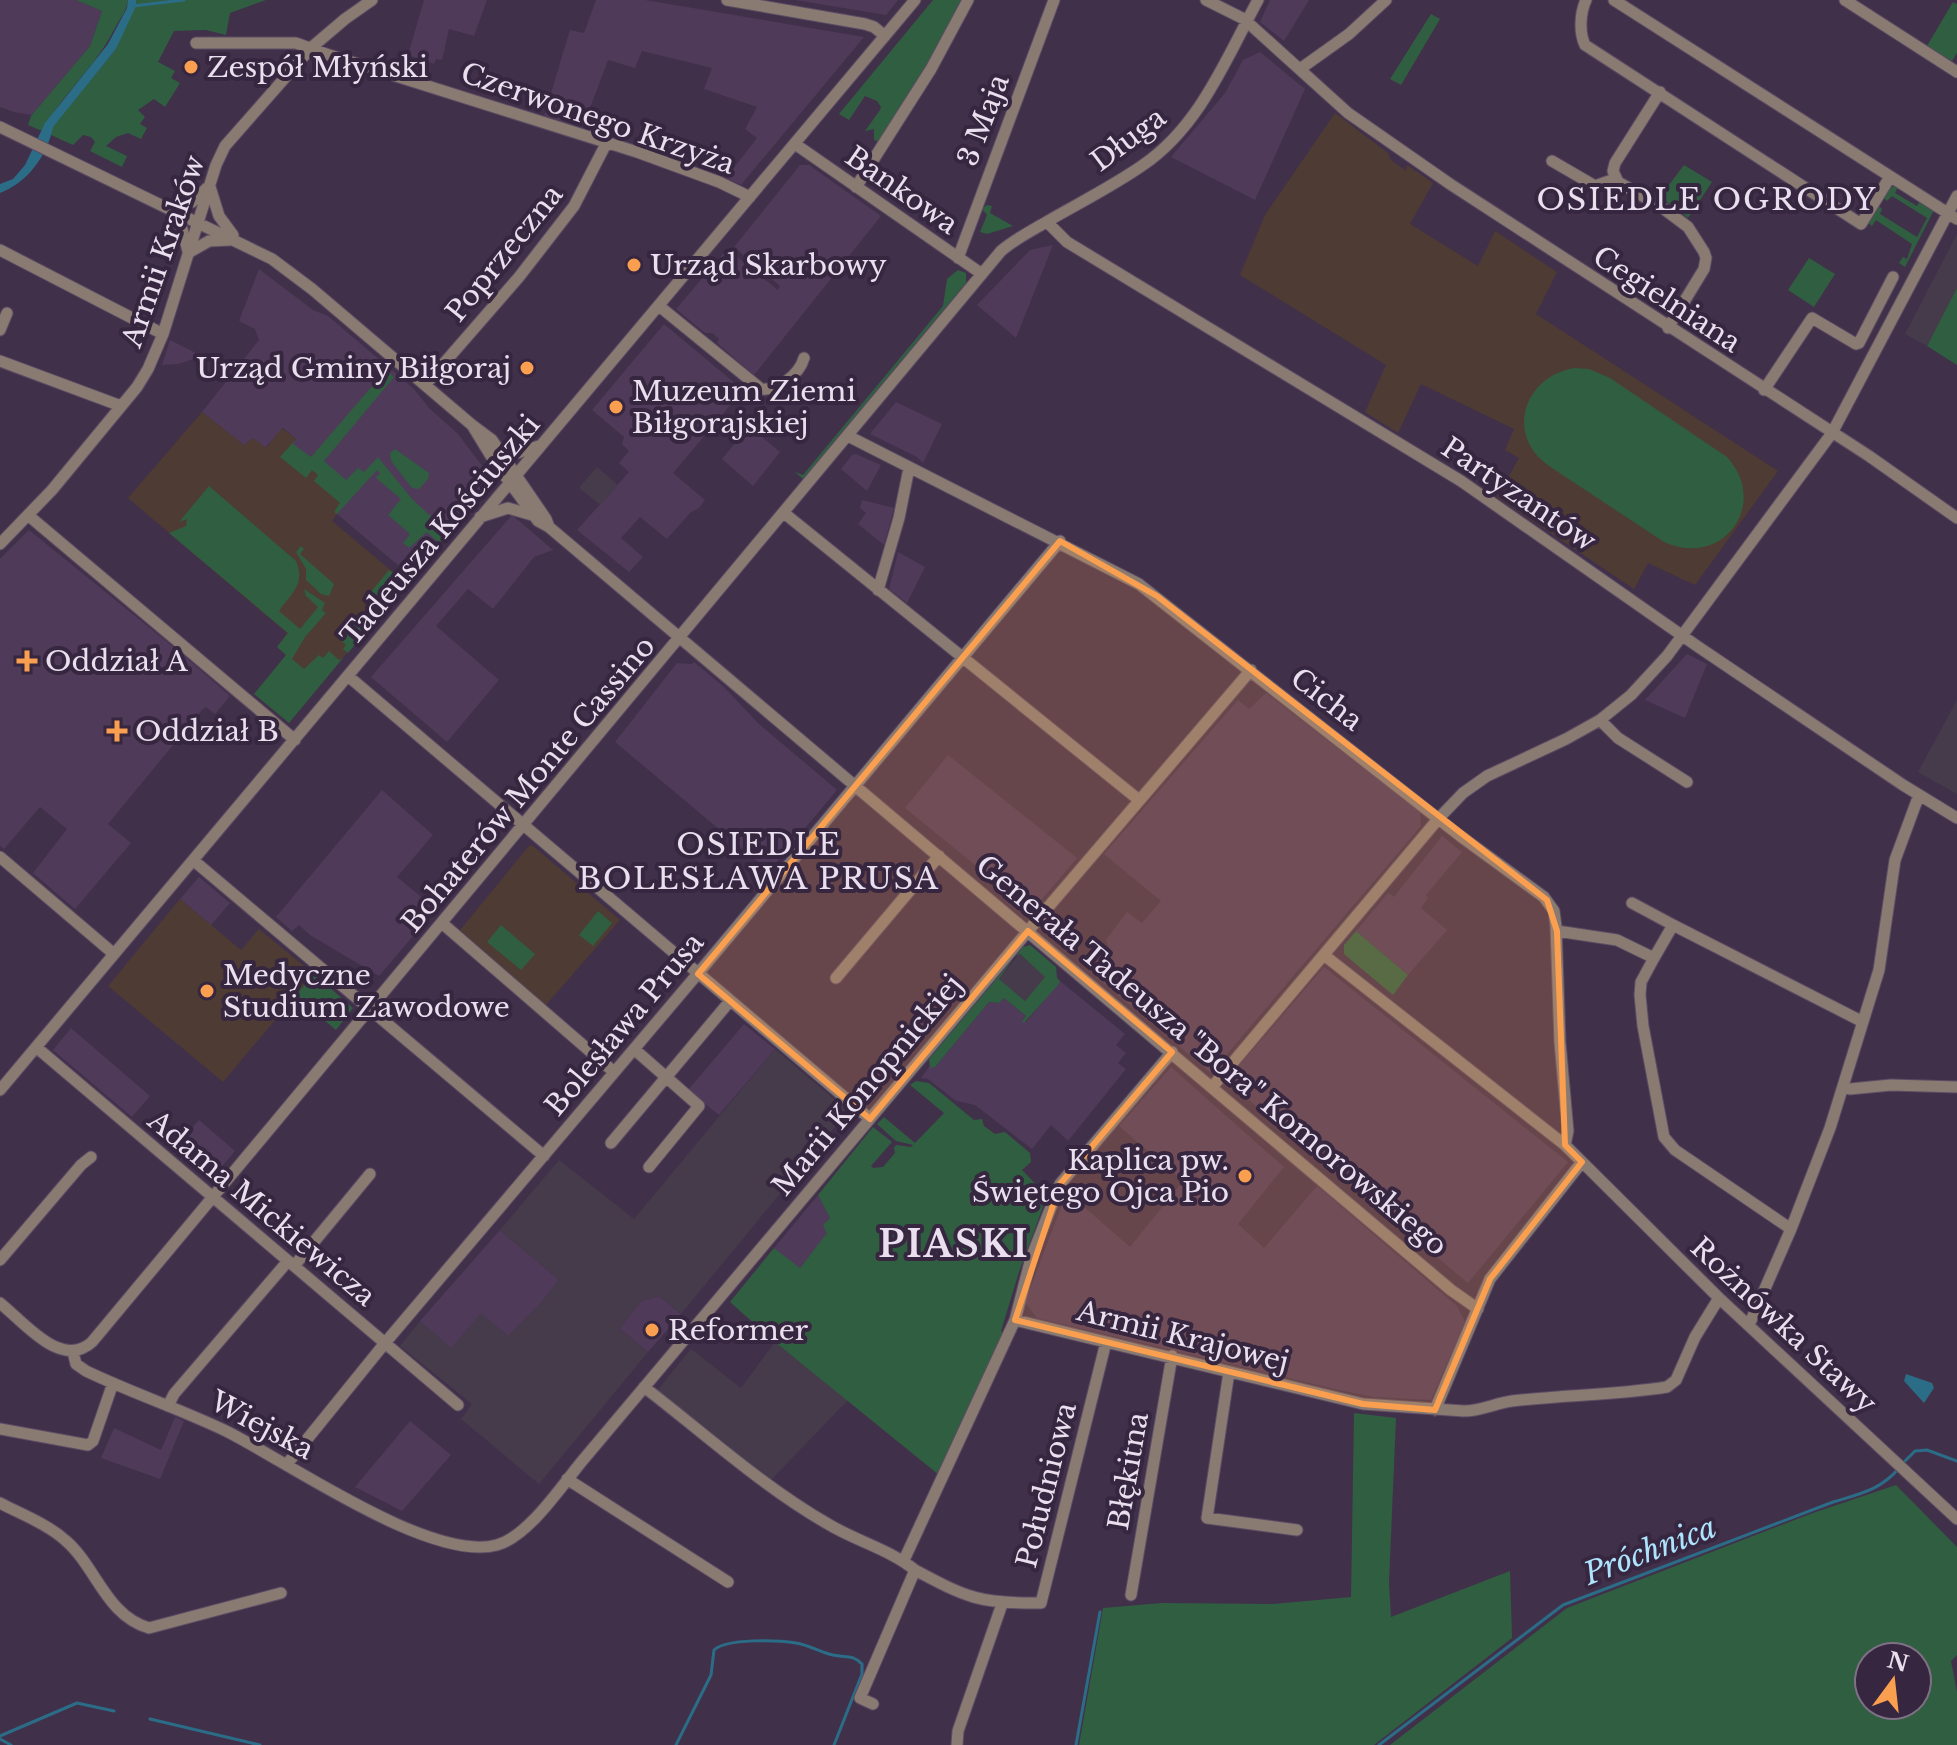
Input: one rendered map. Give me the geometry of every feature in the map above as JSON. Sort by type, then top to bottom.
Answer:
[{"type":"street","name":"Armii Kraków","points":[[0,544],[29,516],[148,369],[163,334],[223,149],[312,47],[372,0]]},
{"type":"street","points":[[727,0],[781,4],[869,25],[885,36]]},
{"type":"street","name":"Tadeusza Kościuszki","points":[[0,1090],[915,0]]},
{"type":"street","points":[[856,187],[931,69],[968,0]]},
{"type":"street","name":"3 Maja","points":[[958,258],[1054,0]]},
{"type":"street","name":"Cegielniana","points":[[1206,0],[1246,21],[1308,79],[1369,129],[1512,227],[1832,433],[1957,518]]},
{"type":"street","name":"Długa","points":[[982,274],[1008,245],[1143,165],[1173,140],[1201,105],[1258,0]]},
{"type":"street","points":[[1300,69],[1349,34],[1386,0]]},
{"type":"street","points":[[1586,0],[1581,30],[1584,44],[1861,224],[1890,177]]},
{"type":"street","points":[[1614,0],[1952,216]]},
{"type":"street","points":[[1845,0],[1957,72]]},
{"type":"street","name":"Czerwonego Krzyża","points":[[196,43],[296,43],[312,47],[607,142],[719,182],[750,197]]},
{"type":"street","points":[[1615,179],[1615,163],[1660,92]]},
{"type":"street","points":[[3,128],[272,259],[301,279],[485,433],[500,448],[513,478]]},
{"type":"street","name":"Poprzeczna","points":[[425,385],[519,277],[574,206],[607,142]]},
{"type":"street","name":"Bankowa","points":[[795,144],[982,274]]},
{"type":"street","points":[[1552,161],[1595,186],[1615,179]]},
{"type":"street","points":[[1615,179],[1688,227],[1706,258],[1704,269],[1668,328]]},
{"type":"street","points":[[166,206],[192,202],[210,185],[221,219],[240,241]]},
{"type":"street","points":[[1213,1086],[1463,793],[1487,776],[1600,720],[1640,687],[1682,636],[1832,433],[1952,216],[1957,196]]},
{"type":"street","points":[[166,206],[182,229],[188,253],[211,240],[240,241]]},
{"type":"street","name":"Partyzantów","points":[[1047,222],[1067,242],[1488,498],[1682,636],[1957,818]]},
{"type":"street","points":[[0,250],[163,334]]},
{"type":"street","name":"Bohaterów Monte Cassino","points":[[73,1352],[92,1342],[982,274]]},
{"type":"street","points":[[1764,390],[1812,318],[1859,343],[1893,277]]},
{"type":"street","points":[[659,306],[756,387],[773,390],[784,381]]},
{"type":"street","points":[[0,330],[7,313]]},
{"type":"street","points":[[0,361],[121,406]]},
{"type":"street","points":[[472,425],[513,478]]},
{"type":"street","name":"Cicha","points":[[848,436],[1060,541],[1147,589],[1544,897],[1554,911],[1557,931],[1560,1042],[1568,1131],[1565,1145]]},
{"type":"street","points":[[500,448],[517,453],[543,444]]},
{"type":"street","points":[[878,590],[896,530],[909,468]]},
{"type":"street","name":"Generała Tadeusza \"Bora\" Komorowskiego","points":[[513,478],[532,516],[549,527],[1478,1309]]},
{"type":"street","name":"Generała Tadeusza \"Bora\" Komorowskiego","points":[[513,478],[548,521],[549,527]]},
{"type":"street","points":[[479,517],[508,508],[532,516]]},
{"type":"street","points":[[784,513],[1139,800]]},
{"type":"street","points":[[29,516],[295,740]]},
{"type":"street","name":"Bolesława Prusa","points":[[287,1464],[385,1343],[1060,541]]},
{"type":"street","name":"Marii Konopnickiej","points":[[520,1532],[1251,670]]},
{"type":"street","points":[[348,676],[870,1119]]},
{"type":"street","points":[[1600,720],[1618,738],[1687,782]]},
{"type":"street","points":[[1749,1325],[1791,1229],[1843,1087],[1882,955],[1895,860],[1919,795]]},
{"type":"street","points":[[836,978],[939,856]]},
{"type":"street","points":[[0,857],[114,954]]},
{"type":"street","points":[[193,860],[544,1156]]},
{"type":"street","points":[[1632,903],[1863,1022]]},
{"type":"street","points":[[443,924],[614,1072]]},
{"type":"street","points":[[1673,925],[1641,982],[1640,995],[1664,1137],[1675,1150],[1791,1229]]},
{"type":"street","points":[[1557,931],[1617,940],[1654,958]]},
{"type":"street","name":"Rożnówka Stawy","points":[[1324,955],[1565,1145],[1719,1298],[1957,1519]]},
{"type":"street","points":[[611,1143],[730,1001]]},
{"type":"street","points":[[644,1037],[647,1061]]},
{"type":"street","name":"Adama Mickiewicza","points":[[36,1047],[458,1405]]},
{"type":"street","points":[[634,1049],[699,1106],[649,1167]]},
{"type":"street","points":[[904,1560],[1015,1320],[1031,1258],[1060,1184],[1172,1052]]},
{"type":"street","points":[[1843,1087],[1957,1087]]},
{"type":"street","points":[[0,1260],[91,1157]]},
{"type":"street","points":[[1435,1410],[1494,1272],[1582,1162]]},
{"type":"street","points":[[168,1406],[174,1394],[370,1174]]},
{"type":"street","name":"Armii Krajowej","points":[[1015,1320],[1363,1404],[1476,1411],[1514,1401],[1667,1387],[1676,1380],[1695,1337],[1719,1298]]},
{"type":"street","name":"Wiejska","points":[[0,1303],[53,1347],[73,1352],[80,1368],[223,1430],[375,1515],[414,1531],[479,1547],[504,1542],[520,1532]]},
{"type":"street","name":"Południowa","points":[[915,1570],[965,1596],[1002,1604],[1041,1603],[1106,1342]]},
{"type":"street","name":"Błękitna","points":[[1131,1595],[1172,1356]]},
{"type":"street","points":[[1229,1372],[1207,1518],[1297,1530]]},
{"type":"street","points":[[0,1429],[88,1445],[93,1441],[113,1383]]},
{"type":"street","points":[[644,1387],[788,1498],[828,1524],[904,1560],[915,1570],[860,1698],[873,1704]]},
{"type":"street","points":[[567,1479],[728,1582]]},
{"type":"street","points":[[0,1503],[65,1540],[86,1564],[97,1585],[134,1624],[149,1628],[281,1593]]},
{"type":"street","points":[[957,1745],[958,1731],[1002,1604]]},
{"type":"highlighted area","points":[[1060,541],[1157,596],[1547,900],[1557,931],[1565,1145],[1582,1162],[1490,1279],[1435,1410],[1363,1404],[1015,1320],[1060,1184],[1172,1052],[1028,931],[870,1119],[698,974]]},
{"type":"shaded area","points":[[0,0],[76,0],[102,11],[90,46],[32,115],[0,107]]},
{"type":"shaded area","points":[[424,0],[487,0],[474,36],[449,29],[442,60],[436,59],[434,64],[408,55]]},
{"type":"shaded area","points":[[596,0],[645,0],[864,37],[741,185],[726,178],[757,138],[745,129],[757,107],[704,89],[712,68],[642,51],[635,68],[608,60],[583,127],[544,116],[570,30],[584,33]]},
{"type":"shaded area","points":[[795,0],[898,0],[886,15]]},
{"type":"shaded area","points":[[1270,0],[1309,0],[1284,41],[1260,22]]},
{"type":"shaded area","points":[[1260,52],[1305,89],[1255,200],[1171,157],[1225,93],[1243,60]]},
{"type":"shaded area","points":[[1335,113],[1388,153],[1390,159],[1406,171],[1407,165],[1433,183],[1410,224],[1478,266],[1495,231],[1557,272],[1536,314],[1778,471],[1695,585],[1648,563],[1634,589],[1497,497],[1519,458],[1505,450],[1514,429],[1421,384],[1398,433],[1365,412],[1386,365],[1240,275],[1265,215]]},
{"type":"shaded area","points":[[800,165],[809,165],[881,216],[754,375],[717,343],[719,339],[712,333],[705,333],[676,309],[727,249],[778,290],[780,286],[734,247]]},
{"type":"shaded area","points":[[1957,234],[1957,289],[1927,346],[1905,334]]},
{"type":"shaded area","points":[[1053,245],[1016,338],[977,305],[1030,250]]},
{"type":"shaded area","points":[[259,269],[313,310],[328,316],[414,389],[429,408],[458,434],[486,471],[485,489],[412,577],[337,514],[352,495],[282,456],[296,439],[283,428],[265,448],[244,445],[202,412],[259,340],[255,329],[239,321]]},
{"type":"shaded area","points":[[664,324],[743,390],[673,473],[705,500],[667,539],[640,517],[621,538],[643,557],[629,572],[577,530],[629,472],[619,463],[629,451],[622,444],[624,437],[592,410]]},
{"type":"shaded area","points":[[170,340],[202,356],[178,364],[162,365]]},
{"type":"shaded area","points":[[896,402],[942,424],[923,463],[870,434]]},
{"type":"shaded area","points":[[202,412],[244,445],[253,438],[266,448],[282,428],[296,439],[282,456],[315,464],[352,494],[332,521],[406,583],[310,697],[276,668],[286,655],[277,647],[287,633],[128,498]]},
{"type":"shaded area","points":[[749,426],[780,452],[753,486],[722,459]]},
{"type":"shaded area","points":[[856,454],[881,465],[867,491],[841,469]]},
{"type":"shaded area","points":[[597,467],[618,485],[601,505],[579,488]]},
{"type":"shaded area","points":[[862,500],[894,508],[884,545],[858,524],[866,513],[860,508]]},
{"type":"shaded area","points":[[512,515],[553,550],[534,557],[493,609],[468,589],[436,626],[499,680],[447,742],[371,677]]},
{"type":"shaded area","points":[[29,530],[230,696],[215,714],[206,707],[202,710],[108,824],[131,843],[75,909],[33,873],[67,829],[40,807],[4,849],[0,846],[0,559]]},
{"type":"shaded area","points":[[898,552],[925,567],[907,603],[889,589]]},
{"type":"shaded area","points":[[1687,654],[1707,664],[1685,718],[1645,700]]},
{"type":"shaded area","points":[[694,662],[723,686],[758,723],[837,790],[769,871],[615,742],[677,663]]},
{"type":"shaded area","points":[[1266,693],[1420,812],[1421,826],[1211,1073],[1089,971],[1109,948],[1106,940],[1127,912],[1142,923],[1161,901],[1104,854],[1238,700],[1249,709]]},
{"type":"shaded area","points":[[1957,700],[1957,794],[1918,772]]},
{"type":"shaded area","points":[[948,755],[1077,858],[1032,911],[905,808]]},
{"type":"shaded area","points":[[382,790],[433,835],[397,877],[436,909],[379,976],[310,935],[299,925],[292,931],[276,917]]},
{"type":"shaded area","points":[[1442,836],[1462,852],[1426,895],[1428,898],[1421,908],[1447,930],[1408,975],[1356,931],[1388,893],[1394,897]]},
{"type":"shaded area","points":[[529,846],[533,846],[620,920],[545,1006],[460,930]]},
{"type":"shaded area","points":[[199,877],[230,903],[211,925],[180,899]]},
{"type":"shaded area","name":"Medyczne Studium Zawodowe","points":[[180,899],[241,950],[259,929],[314,974],[223,1082],[108,986]]},
{"type":"shaded area","points":[[1019,954],[1046,976],[1025,1001],[999,979]]},
{"type":"shaded area","points":[[1324,967],[1568,1162],[1468,1283],[1226,1081]]},
{"type":"shaded area","points":[[1060,981],[1125,1034],[1116,1045],[1126,1053],[1118,1063],[1126,1069],[1068,1141],[1051,1125],[1032,1149],[975,1105],[956,1101],[928,1079],[921,1078],[929,1067],[935,1067],[989,1002],[999,1003],[1004,998],[1026,1016],[1022,1021],[1026,1022]]},
{"type":"shaded area","points":[[744,1024],[775,1049],[719,1115],[688,1090]]},
{"type":"shaded area","points":[[71,1028],[150,1096],[132,1117],[53,1050]]},
{"type":"shaded area","points":[[775,1049],[848,1111],[681,1314],[659,1296],[641,1301],[620,1329],[648,1352],[539,1484],[461,1419],[472,1404],[400,1346],[420,1321],[451,1348],[481,1313],[508,1336],[559,1280],[500,1230],[559,1160],[634,1219]]},
{"type":"shaded area","points":[[1171,1067],[1284,1167],[1238,1224],[1264,1248],[1317,1186],[1457,1306],[1465,1322],[1431,1400],[1373,1397],[1339,1390],[1037,1318],[1025,1302],[1067,1192],[1130,1247],[1183,1181],[1119,1126]]},
{"type":"shaded area","points":[[199,1120],[235,1151],[209,1182],[172,1150]]},
{"type":"shaded area","points":[[818,1195],[830,1218],[828,1233],[799,1269],[774,1248]]},
{"type":"shaded area","points":[[500,1230],[559,1280],[508,1336],[451,1349],[420,1321]]},
{"type":"shaded area","points":[[659,1296],[681,1314],[648,1352],[620,1329],[641,1301]]},
{"type":"shaded area","points":[[775,1342],[848,1400],[771,1480],[656,1392],[691,1349],[741,1388]]},
{"type":"shaded area","points":[[175,1417],[184,1421],[160,1479],[101,1458],[114,1428],[161,1450]]},
{"type":"shaded area","points":[[410,1421],[451,1455],[402,1511],[355,1487]]},
{"type":"green space","points":[[76,0],[128,0],[107,42],[42,131],[28,125],[31,116],[90,46],[102,11]]},
{"type":"green space","points":[[136,0],[266,0],[230,13],[226,35],[206,30],[174,31],[158,62],[175,71],[171,78],[180,83],[165,107],[154,99],[138,110],[145,117],[140,124],[147,128],[141,139],[128,133],[116,137],[106,146],[127,156],[122,167],[90,151],[95,142],[91,137],[83,135],[73,145],[51,135],[52,127],[116,49]]},
{"type":"green space","points":[[933,0],[961,0],[949,23],[947,35],[941,37],[929,60],[931,65],[927,72],[922,72],[880,142],[874,140],[874,129],[865,131],[880,110],[877,101],[865,96],[849,120],[839,114]]},
{"type":"green space","points":[[1953,2],[1957,4],[1957,53],[1952,61],[1927,46]]},
{"type":"green space","points":[[1431,14],[1440,19],[1401,85],[1390,79]]},
{"type":"green space","points":[[1684,165],[1712,182],[1688,218],[1660,197]]},
{"type":"green space","points":[[1893,186],[1898,187],[1895,193],[1917,206],[1920,201],[1934,210],[1905,267],[1899,263],[1903,257],[1907,259],[1912,244],[1876,220],[1872,226],[1868,223],[1875,208],[1880,207],[1880,214],[1917,237],[1927,218],[1892,196],[1887,201],[1884,198]]},
{"type":"green space","points":[[992,206],[990,213],[1013,226],[987,234],[980,232],[987,215],[982,209]]},
{"type":"green space","points":[[1809,258],[1835,274],[1814,307],[1788,290]]},
{"type":"green space","points":[[958,270],[966,273],[966,283],[803,479],[795,472],[803,475],[943,306],[947,279]]},
{"type":"green space","points":[[1957,288],[1957,365],[1927,346]]},
{"type":"green space","points":[[1574,368],[1589,369],[1610,378],[1727,457],[1739,475],[1744,494],[1742,512],[1734,527],[1721,539],[1705,547],[1685,548],[1664,542],[1535,454],[1524,424],[1532,395],[1542,383],[1556,374]]},
{"type":"green space","points":[[386,370],[394,377],[324,461],[346,480],[358,468],[364,472],[378,457],[412,499],[448,532],[439,543],[427,532],[409,548],[403,543],[410,534],[388,515],[401,499],[376,478],[380,473],[377,470],[337,514],[334,512],[340,503],[314,481],[318,475],[312,470],[306,478],[280,457],[296,439],[293,444],[311,457]]},
{"type":"green space","points":[[395,449],[429,473],[419,489],[412,488],[391,461],[390,453]]},
{"type":"green space","points":[[209,486],[296,561],[298,582],[279,611],[300,629],[318,607],[306,596],[304,589],[325,603],[322,610],[326,613],[305,637],[292,659],[304,669],[319,655],[323,658],[329,651],[339,660],[343,658],[289,723],[254,694],[286,655],[277,647],[288,633],[169,533],[186,526],[187,519],[179,522]]},
{"type":"green space","points":[[301,546],[304,549],[300,554],[334,584],[329,596],[321,594],[306,580],[306,569],[296,552]]},
{"type":"green space","points":[[389,570],[406,583],[382,612],[379,602],[369,594]]},
{"type":"green space","points":[[374,616],[377,618],[348,653],[343,649],[346,645],[338,638],[353,619],[364,628]]},
{"type":"green space","points":[[598,911],[612,923],[593,946],[579,935]]},
{"type":"green space","points":[[501,925],[535,954],[521,970],[487,942]]},
{"type":"green space","points":[[1356,931],[1408,975],[1393,995],[1344,954],[1344,945]]},
{"type":"green space","points":[[1030,945],[1056,967],[1060,981],[1058,985],[1024,1023],[1022,1021],[1026,1016],[1004,998],[999,1003],[989,1002],[935,1067],[930,1068],[929,1059],[1014,958],[999,979],[1025,1001],[1045,977],[1020,954],[1016,956],[1023,947]]},
{"type":"green space","points":[[314,974],[353,1008],[336,1030],[295,996]]},
{"type":"green space","points":[[916,1081],[929,1083],[974,1120],[982,1119],[984,1126],[995,1134],[1005,1132],[1030,1153],[1031,1162],[1022,1170],[1047,1196],[1019,1272],[1001,1331],[1004,1333],[939,1475],[730,1302],[774,1248],[800,1268],[827,1233],[823,1225],[830,1218],[818,1195],[873,1127],[892,1142],[871,1166],[873,1168],[883,1167],[895,1153],[894,1147],[897,1145],[913,1145],[896,1141],[877,1124],[884,1117],[915,1143],[944,1113],[910,1085]]},
{"type":"green space","points":[[1354,1413],[1396,1418],[1389,1583],[1391,1617],[1510,1571],[1512,1638],[1374,1745],[1079,1745],[1103,1608],[1162,1603],[1273,1604],[1351,1597]]},
{"type":"green space","points":[[1896,1485],[1957,1547],[1957,1655],[1951,1661],[1957,1692],[1957,1745],[1390,1745],[1567,1608],[1810,1514]]},
{"type":"water","points":[[128,0],[136,0],[136,6],[116,49],[53,127],[35,167],[19,182],[0,193],[0,184],[13,179],[25,165],[45,123],[108,44],[127,8]]},
{"type":"water","points":[[1906,1374],[1932,1383],[1934,1388],[1924,1403],[1904,1381]]},
{"type":"waterway","points":[[133,6],[184,0]]},
{"type":"waterway","name":"Próchnica","points":[[1904,1462],[1915,1451],[1927,1450],[1957,1461]]},
{"type":"waterway","name":"Próchnica","points":[[1379,1745],[1563,1605],[1869,1490],[1899,1468]]},
{"type":"waterway","points":[[1076,1745],[1100,1612]]},
{"type":"waterway","name":"Próchnica","points":[[676,1745],[711,1675],[714,1650],[730,1643],[766,1641],[801,1644],[852,1658],[862,1664],[862,1674],[834,1745]]},
{"type":"waterway","points":[[0,1736],[77,1703],[114,1711]]},
{"type":"waterway","points":[[150,1719],[260,1745]]},
{"type":"waterway","points":[[0,1739],[11,1745]]},
{"type":"place","name":"Zespół Młyński","points":[[191,67]]},
{"type":"place","name":"Urząd Skarbowy","points":[[634,265]]},
{"type":"place","name":"Urząd Gminy Biłgoraj","points":[[527,368]]},
{"type":"place","name":"Muzeum Ziemi Biłgorajskiej","points":[[616,407]]},
{"type":"place","name":"Oddział A","points":[[27,661]]},
{"type":"place","name":"Oddział B","points":[[117,731]]},
{"type":"place","name":"Medyczne Studium Zawodowe","points":[[207,991]]},
{"type":"place","name":"Kaplica pw. Świętego Ojca Pio","points":[[1245,1176]]},
{"type":"place","name":"Reformer","points":[[652,1330]]},
{"type":"district","name":"OSIEDLE OGRODY","points":[[1707,200]]},
{"type":"district","name":"OSIEDLE BOLESŁAWA PRUSA","points":[[759,862]]},
{"type":"district","name":"PIASKI","points":[[954,1244]]}]
